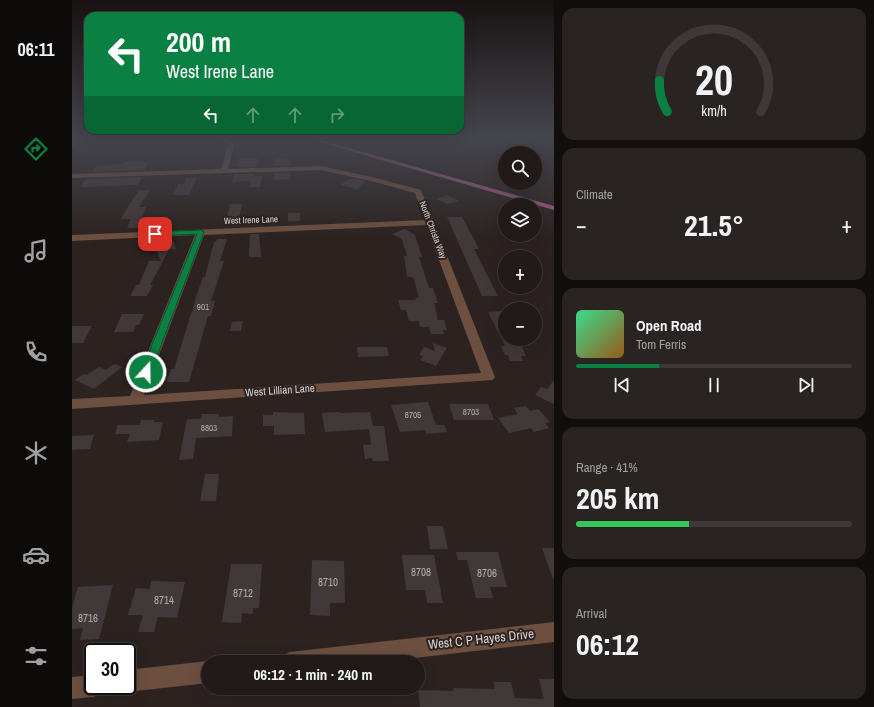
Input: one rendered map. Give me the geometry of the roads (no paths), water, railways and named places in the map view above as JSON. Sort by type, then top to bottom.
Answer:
[{"type":"street","name":"North Christa Way","points":[[72,176],[224,171]]},
{"type":"street","name":"North Christa Way","points":[[339,171],[418,192],[489,377]]},
{"type":"street","name":"West Irene Lane","points":[[72,238],[430,222]]},
{"type":"street","points":[[135,400],[201,232]]},
{"type":"street","name":"West Lillian Lane","points":[[72,404],[489,377]]},
{"type":"street","name":"West C P Hayes Drive","points":[[352,655],[554,632]]},
{"type":"street","points":[[136,681],[201,673]]},
{"type":"street","points":[[72,688],[84,687]]},
{"type":"waterway","points":[[424,171],[554,208]]}]
